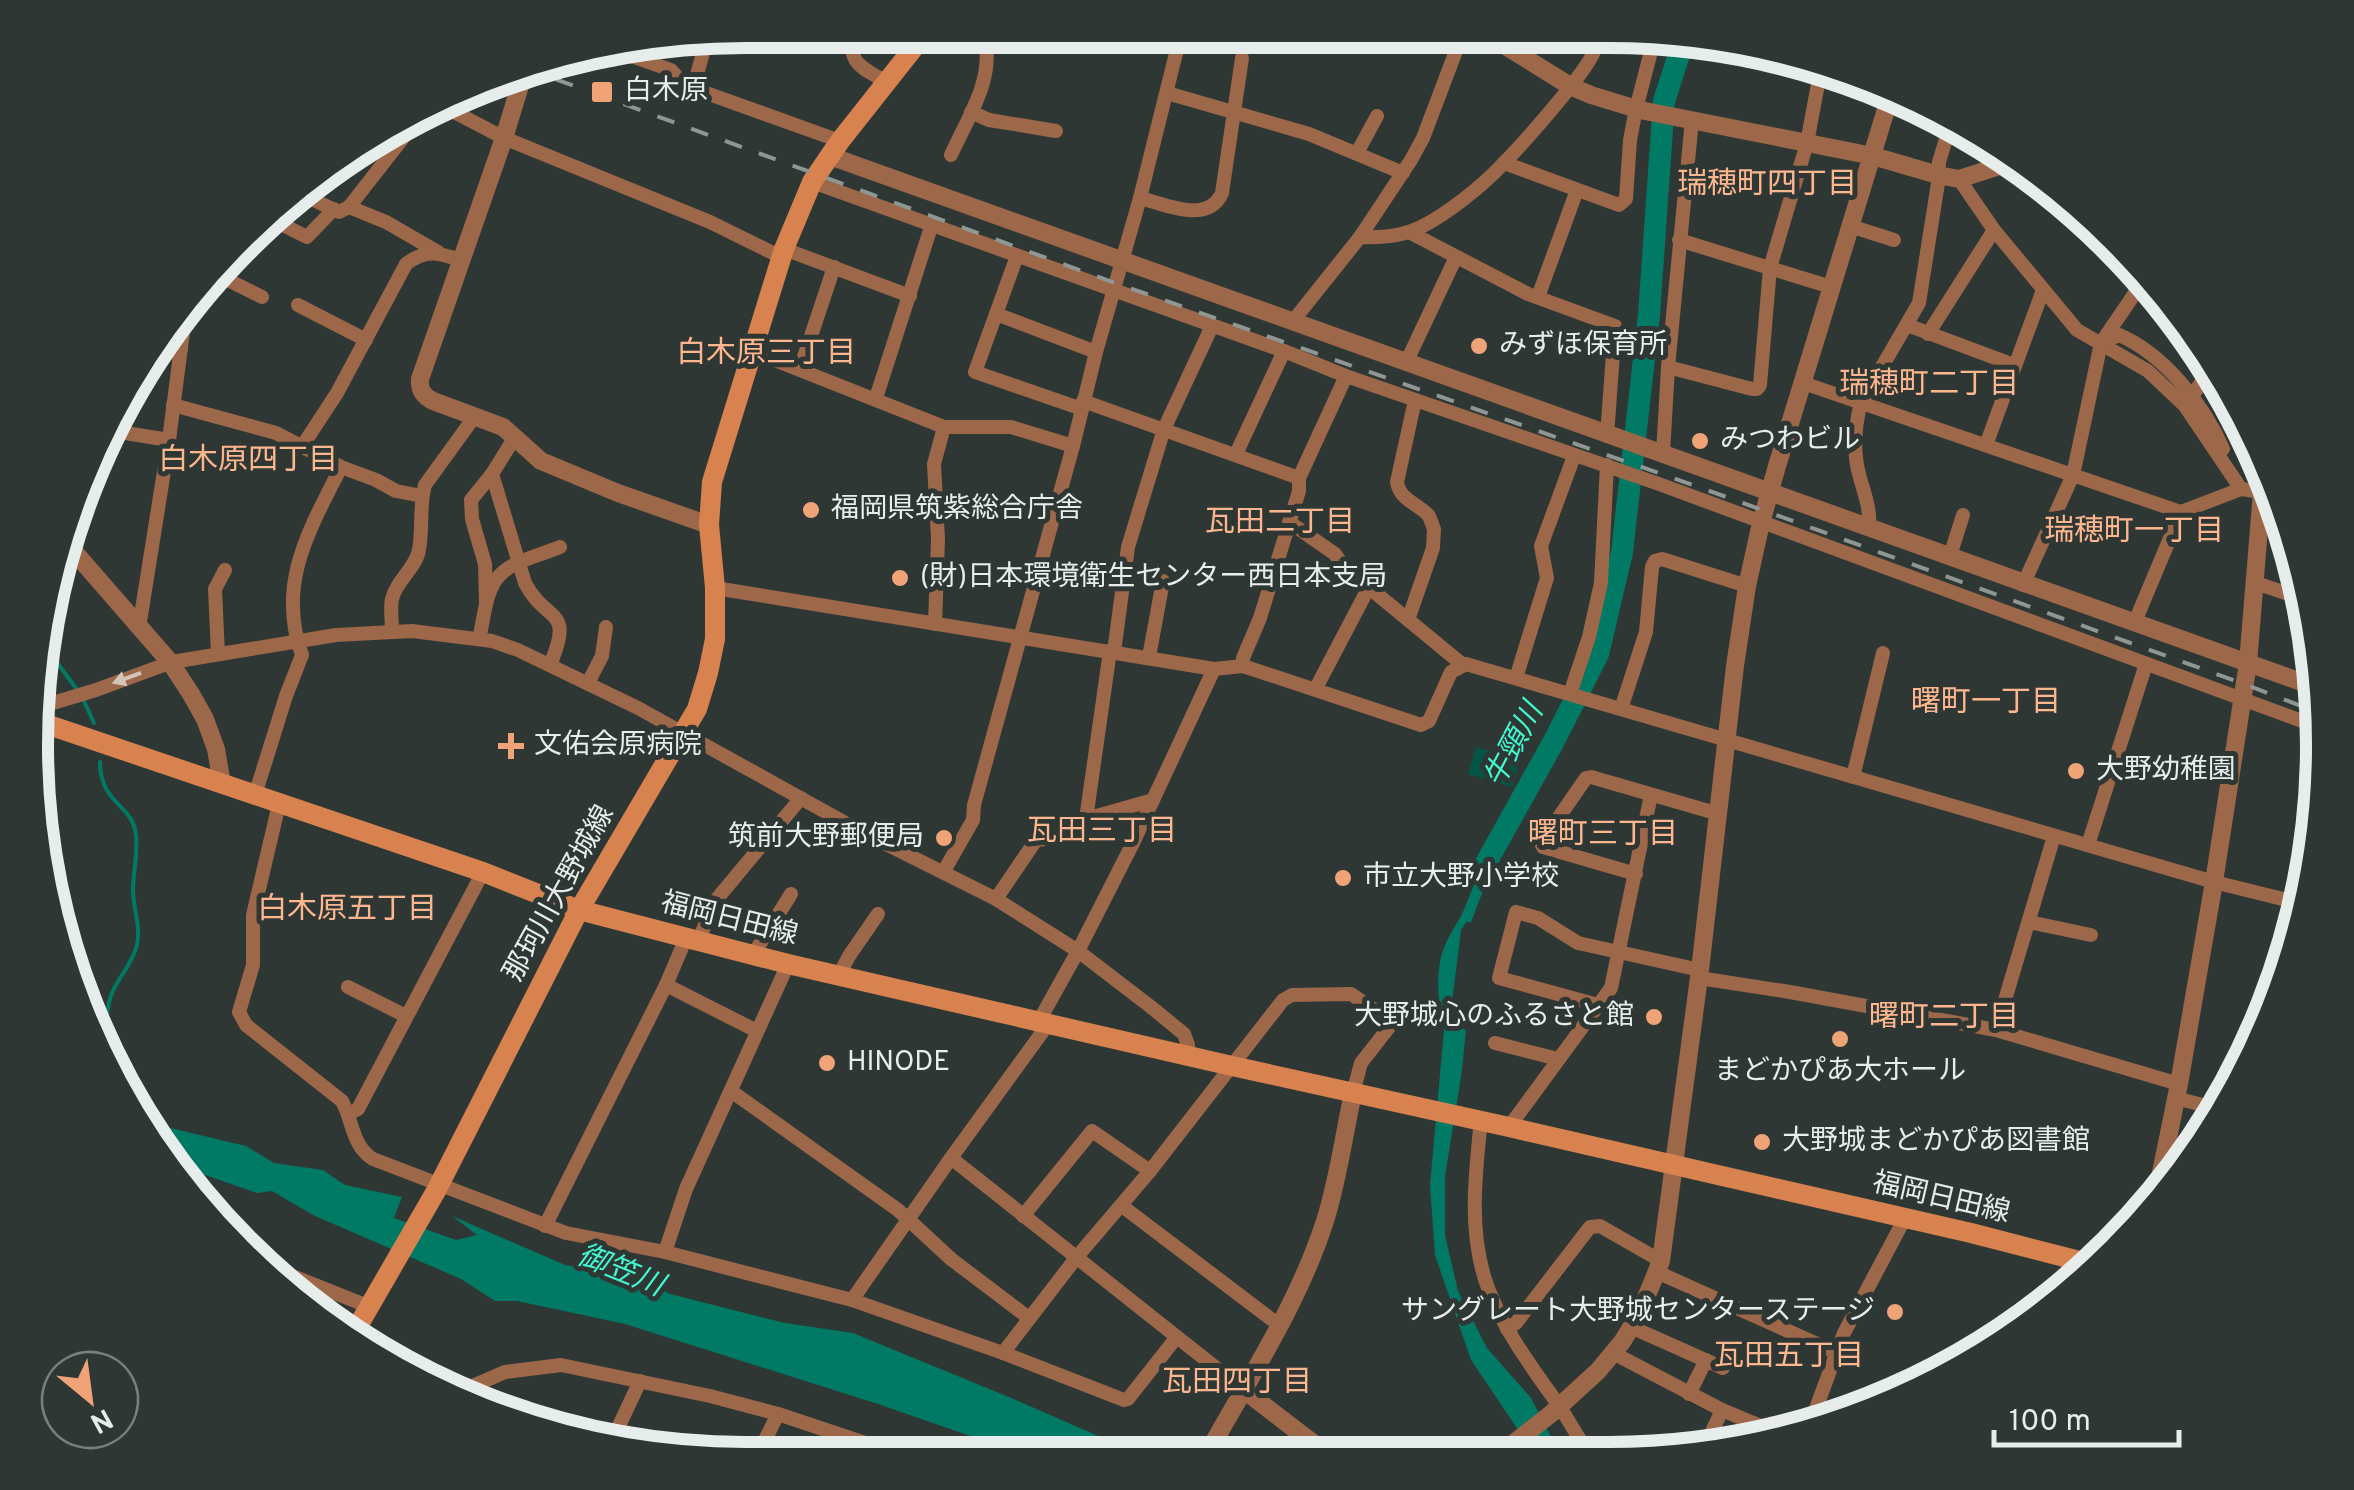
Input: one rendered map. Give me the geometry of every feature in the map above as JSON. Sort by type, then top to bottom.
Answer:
[{"type":"main road","name":"那珂川大野城線","points":[[358,1326],[438,1187],[579,910],[698,709],[715,639],[708,524],[712,482],[782,253],[812,182],[913,48]]},
{"type":"main road","name":"福岡日田線","points":[[48,725],[483,872],[579,910],[692,940],[1509,1126],[2078,1261]]},
{"type":"street","points":[[851,48],[857,64],[886,82]]},
{"type":"street","points":[[950,155],[987,76],[987,48]]},
{"type":"street","points":[[944,871],[972,820],[1140,198],[1177,48]]},
{"type":"street","points":[[1292,321],[1404,173],[1423,138],[1457,48]]},
{"type":"street","points":[[1509,48],[1570,86],[1638,109],[1873,156],[1960,179],[1999,166]]},
{"type":"street","points":[[1360,236],[1409,232],[1458,202],[1504,163],[1570,86],[1594,48]]},
{"type":"street","points":[[674,75],[684,70],[696,49]]},
{"type":"street","points":[[704,49],[695,82],[708,93]]},
{"type":"street","points":[[1504,163],[1619,205],[1626,199],[1638,109],[1652,49]]},
{"type":"street","points":[[633,57],[671,70],[684,85],[835,149],[1122,261],[2304,684]]},
{"type":"street","points":[[1140,198],[1194,211],[1204,210],[1219,200],[1242,58]]},
{"type":"street","points":[[1668,366],[1758,389],[1770,268],[1807,143],[1819,80]]},
{"type":"street","points":[[520,85],[420,384],[433,401],[503,427],[542,461],[708,524]]},
{"type":"street","points":[[1166,94],[1310,134],[1404,173]]},
{"type":"street","points":[[1516,1442],[1590,1380],[1613,1353],[1631,1327],[1659,1267],[1700,974],[1747,586],[1770,492],[1887,106]]},
{"type":"street","points":[[454,112],[504,138],[782,253],[834,267],[910,296]]},
{"type":"street","points":[[970,112],[988,120],[1056,131]]},
{"type":"street","points":[[1357,153],[1377,116]]},
{"type":"street","points":[[1663,454],[1692,120]]},
{"type":"street","points":[[1869,528],[1870,511],[1858,469],[1856,419],[1921,294],[1948,135]]},
{"type":"street","points":[[282,224],[307,237],[342,208],[400,139]]},
{"type":"street","points":[[1960,179],[1994,230],[2077,330],[2148,371],[2189,402],[2242,489]]},
{"type":"street","points":[[812,182],[1346,376],[1658,484],[2305,722]]},
{"type":"street","points":[[1538,297],[1577,190]]},
{"type":"street","points":[[313,198],[386,222],[438,252],[463,260]]},
{"type":"street","points":[[876,398],[932,224]]},
{"type":"street","points":[[1850,226],[1894,240]]},
{"type":"street","points":[[1928,334],[1994,230]]},
{"type":"street","points":[[1409,232],[1538,297],[1615,326],[1607,436]]},
{"type":"street","points":[[1679,240],[1831,287]]},
{"type":"street","points":[[303,445],[338,393],[406,264],[438,252]]},
{"type":"street","points":[[1017,256],[976,372],[1164,429],[1299,478]]},
{"type":"street","points":[[1406,363],[1456,257]]},
{"type":"street","points":[[800,369],[834,267]]},
{"type":"street","points":[[226,279],[262,297]]},
{"type":"street","points":[[1986,445],[2042,290]]},
{"type":"street","points":[[2024,584],[2073,475],[2101,344],[2137,290]]},
{"type":"street","points":[[298,305],[366,340]]},
{"type":"street","points":[[996,314],[1096,352]]},
{"type":"street","points":[[1907,325],[2014,366]]},
{"type":"street","points":[[1086,819],[1128,546],[1164,429],[1212,326]]},
{"type":"street","points":[[139,628],[182,333]]},
{"type":"street","points":[[172,347],[180,349]]},
{"type":"street","points":[[752,351],[944,427],[1012,426],[1073,446]]},
{"type":"street","points":[[1236,454],[1284,352]]},
{"type":"street","points":[[1243,666],[1299,492],[1299,478],[1346,376]]},
{"type":"street","points":[[2189,402],[2203,380]]},
{"type":"street","points":[[1804,383],[2180,512],[2242,489],[2258,491]]},
{"type":"street","points":[[1408,620],[1434,538],[1426,511],[1398,490],[1415,400]]},
{"type":"street","points":[[173,404],[276,432],[341,467],[396,491],[422,496]]},
{"type":"street","points":[[392,631],[392,597],[419,551],[425,486],[476,416]]},
{"type":"street","points":[[935,624],[938,539],[934,464],[944,427]]},
{"type":"street","points":[[121,432],[169,440]]},
{"type":"street","points":[[479,639],[486,604],[485,564],[471,500],[515,437]]},
{"type":"street","points":[[1516,678],[1547,578],[1541,546],[1574,456]]},
{"type":"street","points":[[1570,694],[1601,583],[1606,466]]},
{"type":"street","points":[[255,795],[302,655],[292,600],[298,560],[341,467]]},
{"type":"street","points":[[492,474],[531,594],[558,620],[558,647],[550,665]]},
{"type":"street","points":[[2161,1171],[2214,882],[2248,663],[2262,501]]},
{"type":"street","points":[[2134,624],[2180,512]]},
{"type":"street","points":[[2261,512],[2266,513]]},
{"type":"street","points":[[1950,556],[1963,514]]},
{"type":"street","points":[[1289,522],[1335,554],[1344,567],[1463,665],[2289,901]]},
{"type":"street","points":[[486,604],[500,575],[560,548]]},
{"type":"street","points":[[75,553],[170,662],[192,694],[216,748],[222,784]]},
{"type":"street","points":[[1618,708],[1646,632],[1655,561],[1662,559],[1747,586]]},
{"type":"street","points":[[218,654],[215,589],[225,570]]},
{"type":"street","points":[[1149,657],[1163,581]]},
{"type":"street","points":[[2256,583],[2290,594]]},
{"type":"street","points":[[714,588],[1214,669],[1243,666],[1415,724],[1430,721],[1451,672],[1463,665]]},
{"type":"street","points":[[1316,688],[1369,588]]},
{"type":"street","points":[[588,684],[602,656],[606,627]]},
{"type":"street","points":[[49,704],[170,662],[336,635],[412,631],[479,639],[518,650],[685,732],[860,831],[996,899],[1078,951],[1184,1034],[1188,1055]]},
{"type":"street","points":[[1852,777],[1883,653]]},
{"type":"street","points":[[2088,845],[2146,664]]},
{"type":"street","points":[[852,1300],[1044,1022],[1214,669]]},
{"type":"street","points":[[1636,874],[1543,847],[1541,843],[1586,778],[1720,814]]},
{"type":"street","points":[[1509,1126],[1611,988],[1651,796]]},
{"type":"street","points":[[545,1226],[692,940],[716,900],[801,798]]},
{"type":"street","points":[[996,899],[1036,840],[1054,838],[1086,819],[1153,800]]},
{"type":"street","points":[[279,804],[253,915],[253,965],[239,1012],[246,1024],[342,1100],[357,1144],[373,1160],[545,1226],[852,1300],[1124,1400],[1176,1338]]},
{"type":"street","points":[[1996,1030],[2054,836]]},
{"type":"street","points":[[349,1114],[358,1108],[483,872]]},
{"type":"street","points":[[753,955],[791,894]]},
{"type":"street","points":[[1598,1005],[1499,978],[1516,912],[1538,918],[1578,944],[1700,974],[1996,1030],[2207,1103]]},
{"type":"street","points":[[840,975],[878,914]]},
{"type":"street","points":[[2029,922],[2091,934]]},
{"type":"street","points":[[664,1252],[686,1189],[788,964]]},
{"type":"street","points":[[666,985],[757,1031]]},
{"type":"street","points":[[348,986],[406,1016]]},
{"type":"street","points":[[1003,1353],[1282,1000],[1292,995],[1351,994],[1388,1019],[1390,1026],[1360,1063],[1326,1219],[1307,1269],[1214,1442]]},
{"type":"street","points":[[1494,1043],[1558,1059]]},
{"type":"street","points":[[732,1090],[909,1218],[951,1259],[1029,1318]]},
{"type":"street","points":[[1481,1120],[1474,1206],[1486,1284],[1507,1329],[1580,1442]]},
{"type":"street","points":[[1023,1216],[1092,1131],[1150,1171]]},
{"type":"street","points":[[951,1158],[1312,1442]]},
{"type":"street","points":[[1122,1206],[1279,1325]]},
{"type":"street","points":[[1815,1411],[1844,1332],[1905,1218]]},
{"type":"street","points":[[1507,1329],[1595,1225],[1659,1267],[1837,1353]]},
{"type":"street","points":[[294,1277],[370,1307]]},
{"type":"street","points":[[1631,1327],[1723,1368]]},
{"type":"street","points":[[1613,1353],[1760,1426]]},
{"type":"street","points":[[1690,1394],[1706,1360]]},
{"type":"street","points":[[473,1387],[505,1372],[561,1366],[581,1368],[778,1414],[862,1442]]},
{"type":"street","points":[[617,1430],[640,1382]]},
{"type":"street","points":[[1710,1435],[1722,1410]]},
{"type":"street","points":[[764,1442],[778,1414]]},
{"type":"shaded area","points":[[1476,747],[1520,760],[1512,787],[1468,774]]},
{"type":"shaded area","points":[[1497,842],[1471,922],[1466,922],[1461,930],[1450,1018],[1466,1031],[1445,1176],[1445,1235],[1458,1291],[1487,1348],[1531,1398],[1554,1442],[1526,1442],[1471,1360],[1435,1255],[1430,1185],[1444,1030],[1439,998],[1440,963],[1482,866]]},
{"type":"shaded area","points":[[160,1126],[246,1146],[274,1163],[323,1170],[345,1185],[402,1197],[394,1218],[456,1240],[477,1235],[452,1216],[565,1265],[644,1280],[670,1294],[785,1323],[853,1333],[1112,1442],[988,1442],[625,1324],[517,1301],[495,1301],[461,1279],[315,1216],[272,1191],[257,1193],[192,1171]]},
{"type":"waterway","name":"牛頸川","points":[[1482,870],[1598,654],[1622,552],[1649,315],[1664,101],[1680,51]]},
{"type":"waterway","points":[[53,657],[78,691]]},
{"type":"waterway","points":[[83,699],[94,723]]},
{"type":"waterway","points":[[100,762],[105,787],[130,817],[136,836],[133,890],[137,945],[110,998],[106,1023]]},
{"type":"railway","points":[[548,76],[2305,708]]},
{"type":"place","name":"白木原","points":[[602,92]]},
{"type":"place","name":"みずほ保育所","points":[[1479,346]]},
{"type":"place","name":"みつわビル","points":[[1700,441]]},
{"type":"place","name":"福岡県筑紫総合庁舎","points":[[811,510]]},
{"type":"place","name":"(財)日本環境衛生センター西日本支局","points":[[900,578]]},
{"type":"place","name":"文佑会原病院","points":[[511,746]]},
{"type":"place","name":"大野幼稚園","points":[[2076,771]]},
{"type":"place","name":"筑前大野郵便局","points":[[944,838]]},
{"type":"place","name":"市立大野小学校","points":[[1343,878]]},
{"type":"place","name":"大野城心のふるさと館","points":[[1654,1017]]},
{"type":"place","name":"まどかぴあ大ホール","points":[[1840,1039]]},
{"type":"place","name":"HINODE","points":[[827,1063]]},
{"type":"place","name":"大野城まどかぴあ図書館","points":[[1762,1142]]},
{"type":"place","name":"サングレート大野城センターステージ","points":[[1895,1312]]},
{"type":"district","name":"瑞穂町四丁目","points":[[1767,185]]},
{"type":"district","name":"白木原三丁目","points":[[766,354]]},
{"type":"district","name":"瑞穂町二丁目","points":[[1929,385]]},
{"type":"district","name":"白木原四丁目","points":[[248,461]]},
{"type":"district","name":"瓦田二丁目","points":[[1280,523]]},
{"type":"district","name":"瑞穂町一丁目","points":[[2134,532]]},
{"type":"district","name":"曙町一丁目","points":[[1986,703]]},
{"type":"district","name":"瓦田三丁目","points":[[1102,832]]},
{"type":"district","name":"曙町三丁目","points":[[1603,835]]},
{"type":"district","name":"白木原五丁目","points":[[347,910]]},
{"type":"district","name":"曙町二丁目","points":[[1944,1018]]},
{"type":"district","name":"瓦田五丁目","points":[[1789,1357]]},
{"type":"district","name":"瓦田四丁目","points":[[1237,1383]]},
{"type":"water label","name":"御笠川","points":[[620,1272]]}]
